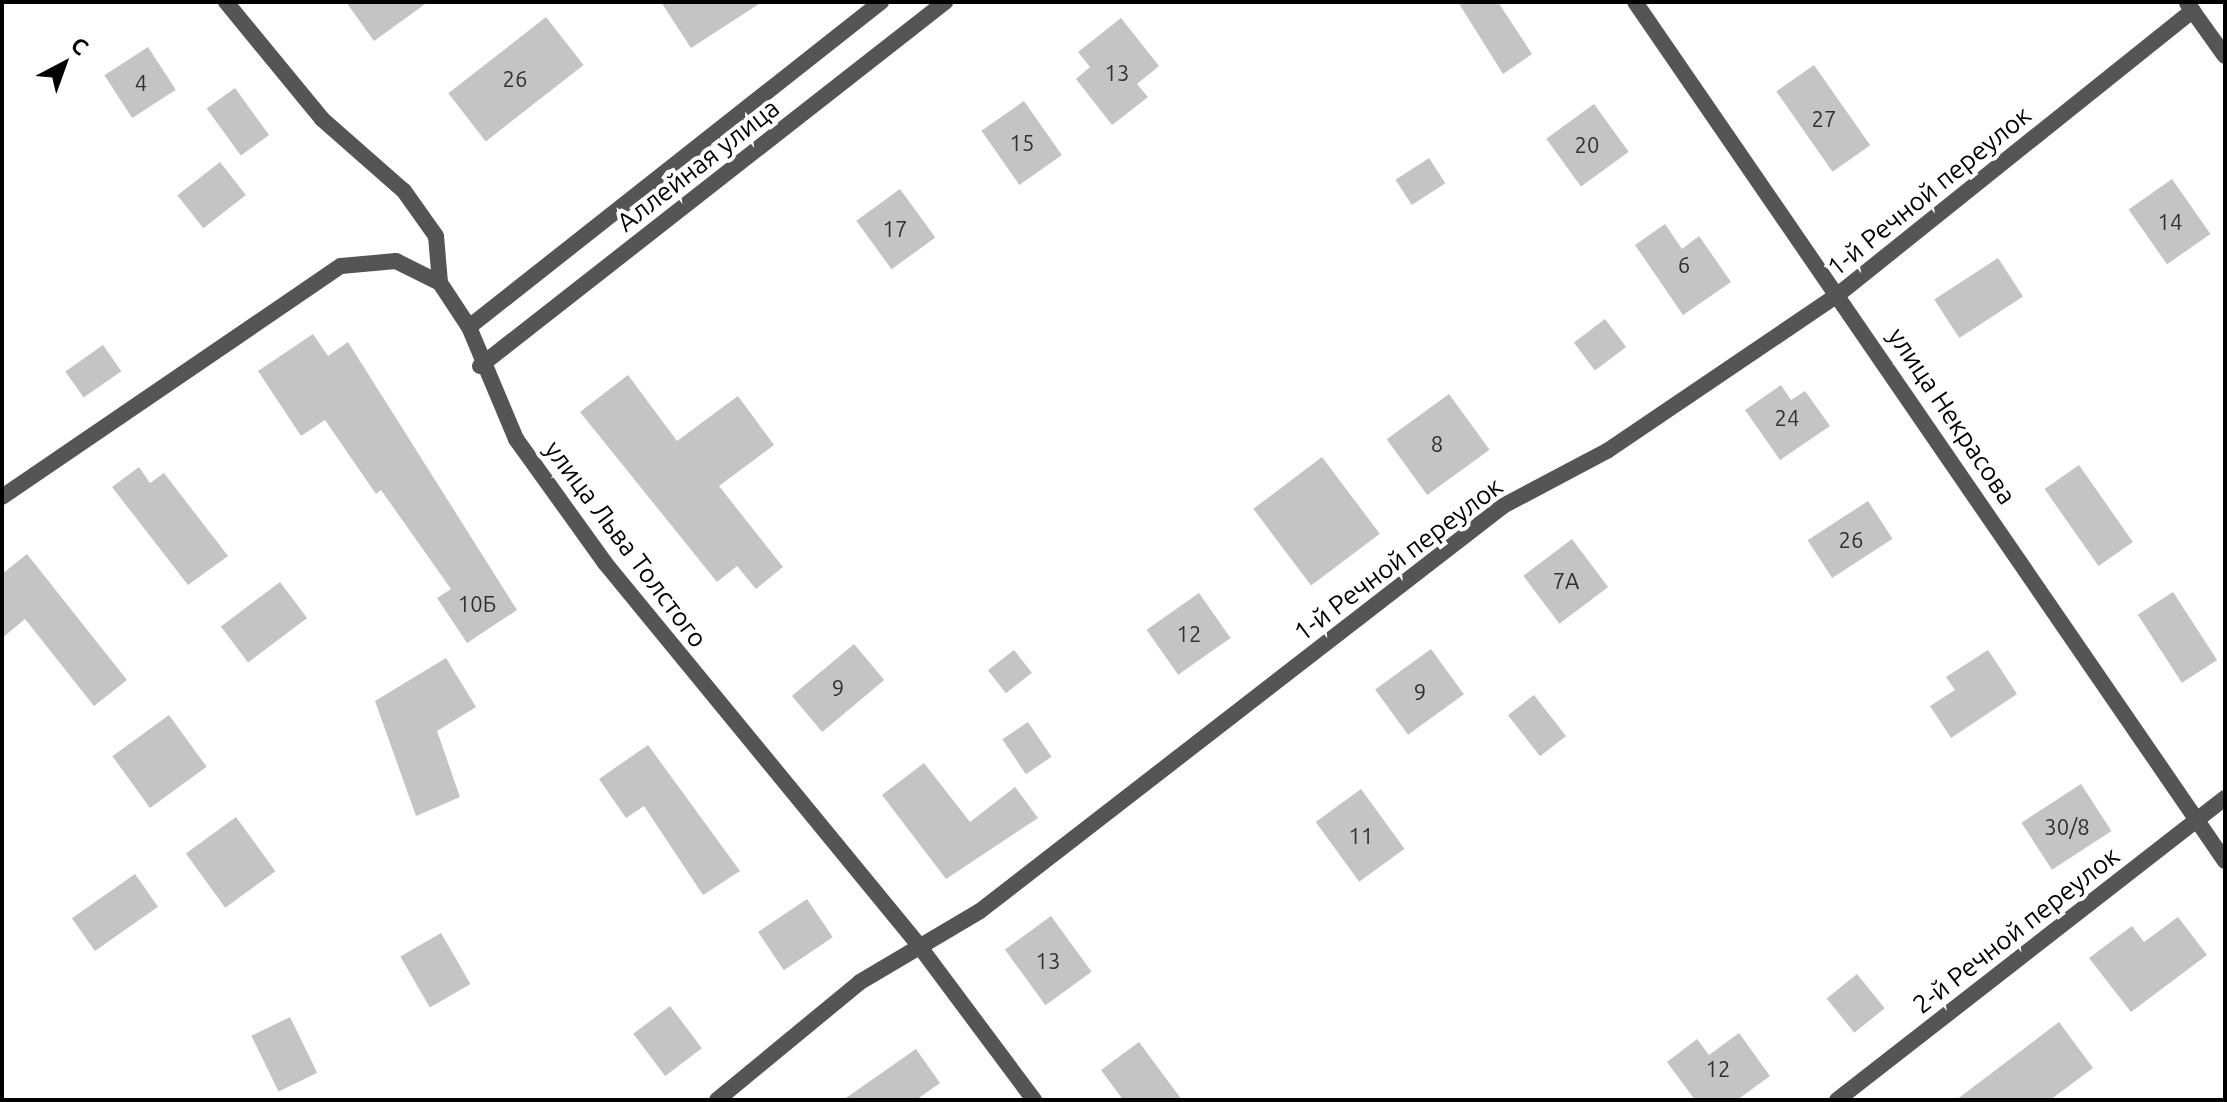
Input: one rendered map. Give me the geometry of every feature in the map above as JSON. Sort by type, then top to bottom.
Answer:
[{"type":"street","name":"улица Льва Толстого","points":[[226,2],[322,119],[404,191],[436,236],[440,283],[469,327],[480,366],[516,439],[605,563],[920,947],[1034,1100]]},
{"type":"street","name":"Аллейная улица","points":[[469,327],[881,2]]},
{"type":"street","name":"Аллейная улица","points":[[480,366],[945,2]]},
{"type":"street","name":"улица Некрасова","points":[[1635,2],[1840,293],[2225,861]]},
{"type":"street","points":[[2190,6],[2225,56]]},
{"type":"street","name":"1-й Речной переулок","points":[[717,1100],[860,982],[980,911],[1503,506],[1607,451],[1840,293],[2190,6]]},
{"type":"street","points":[[2,497],[341,266],[396,261],[440,283]]},
{"type":"street","name":"2-й Речной переулок","points":[[1837,1100],[2225,798]]},
{"type":"building","points":[[346,2],[428,2],[374,41]]},
{"type":"building","points":[[661,2],[762,2],[691,48]]},
{"type":"building","points":[[1458,2],[1498,2],[1532,54],[1503,74]]},
{"type":"building","points":[[546,17],[584,65],[486,141],[448,93]]},
{"type":"building","points":[[1121,18],[1159,66],[1137,84],[1148,97],[1112,125],[1076,79],[1090,67],[1078,52]]},
{"type":"building","points":[[148,47],[176,90],[132,118],[104,75]]},
{"type":"building","points":[[1814,65],[1870,145],[1833,172],[1776,91]]},
{"type":"building","points":[[235,88],[269,135],[241,155],[207,109]]},
{"type":"building","points":[[1024,101],[1062,155],[1019,185],[981,131]]},
{"type":"building","points":[[1594,104],[1629,152],[1581,186],[1546,139]]},
{"type":"building","points":[[1429,158],[1445,183],[1412,205],[1395,180]]},
{"type":"building","points":[[220,162],[246,195],[203,228],[177,195]]},
{"type":"building","points":[[2172,179],[2210,234],[2167,264],[2129,209]]},
{"type":"building","points":[[900,189],[935,238],[892,269],[856,221]]},
{"type":"building","points":[[1665,224],[1682,249],[1699,236],[1731,282],[1683,315],[1635,245]]},
{"type":"building","points":[[1998,258],[2023,297],[1959,338],[1934,299]]},
{"type":"building","points":[[1605,319],[1626,347],[1595,370],[1574,342]]},
{"type":"building","points":[[313,334],[328,356],[348,342],[517,610],[467,643],[437,598],[451,589],[381,490],[376,494],[325,420],[301,436],[258,371]]},
{"type":"building","points":[[103,345],[121,371],[84,398],[65,371]]},
{"type":"building","points":[[628,375],[677,441],[738,396],[774,445],[719,486],[783,567],[756,589],[737,566],[717,582],[580,412]]},
{"type":"building","points":[[1781,385],[1791,400],[1805,391],[1830,426],[1780,460],[1745,410]]},
{"type":"building","points":[[1449,394],[1490,450],[1427,495],[1387,439]]},
{"type":"building","points":[[1322,457],[1380,534],[1311,585],[1253,509]]},
{"type":"building","points":[[2079,465],[2133,542],[2099,566],[2045,489]]},
{"type":"building","points":[[139,467],[150,483],[164,473],[228,556],[188,585],[112,487]]},
{"type":"building","points":[[1868,501],[1893,539],[1832,578],[1808,540]]},
{"type":"building","points":[[1572,539],[1608,587],[1559,624],[1523,576]]},
{"type":"building","points":[[27,554],[127,680],[94,706],[25,619],[2,638],[2,574]]},
{"type":"building","points":[[280,582],[307,618],[248,662],[221,627]]},
{"type":"building","points":[[2173,592],[2217,660],[2182,683],[2138,615]]},
{"type":"building","points":[[1199,593],[1231,638],[1178,675],[1147,630]]},
{"type":"building","points":[[854,644],[884,680],[822,732],[792,696]]},
{"type":"building","points":[[1431,649],[1464,694],[1408,735],[1375,690]]},
{"type":"building","points":[[1014,650],[1032,673],[1006,693],[988,670]]},
{"type":"building","points":[[1988,650],[2017,694],[1951,738],[1930,706],[1955,690],[1946,677]]},
{"type":"building","points":[[446,658],[476,707],[437,731],[460,797],[416,816],[375,701]]},
{"type":"building","points":[[1534,695],[1566,736],[1540,756],[1508,715]]},
{"type":"building","points":[[169,715],[207,767],[150,808],[112,756]]},
{"type":"building","points":[[1028,722],[1051,757],[1026,774],[1002,739]]},
{"type":"building","points":[[648,745],[740,871],[703,895],[644,806],[626,818],[599,779]]},
{"type":"building","points":[[924,763],[970,822],[1015,787],[1038,818],[946,879],[882,795]]},
{"type":"building","points":[[2081,784],[2111,831],[2052,870],[2021,823]]},
{"type":"building","points":[[1361,789],[1404,849],[1359,882],[1316,822]]},
{"type":"building","points":[[236,817],[275,871],[225,908],[186,853]]},
{"type":"building","points":[[135,874],[158,907],[95,951],[72,918]]},
{"type":"building","points":[[807,899],[833,937],[784,970],[758,932]]},
{"type":"building","points":[[1051,916],[1092,972],[1045,1005],[1005,950]]},
{"type":"building","points":[[2178,917],[2207,955],[2131,1012],[2089,958],[2132,926],[2144,942]]},
{"type":"building","points":[[441,933],[470,984],[430,1008],[400,956]]},
{"type":"building","points":[[1857,974],[1885,1008],[1854,1033],[1827,999]]},
{"type":"building","points":[[670,1006],[702,1048],[665,1076],[633,1034]]},
{"type":"building","points":[[290,1017],[317,1073],[279,1092],[251,1036]]},
{"type":"building","points":[[2059,1022],[2093,1068],[2050,1100],[1956,1100]]},
{"type":"building","points":[[1739,1033],[1770,1076],[1737,1100],[1695,1100],[1667,1062],[1697,1039],[1709,1055]]},
{"type":"building","points":[[1139,1042],[1182,1100],[1123,1100],[1101,1070]]},
{"type":"building","points":[[916,1049],[940,1083],[916,1100],[843,1100]]}]
